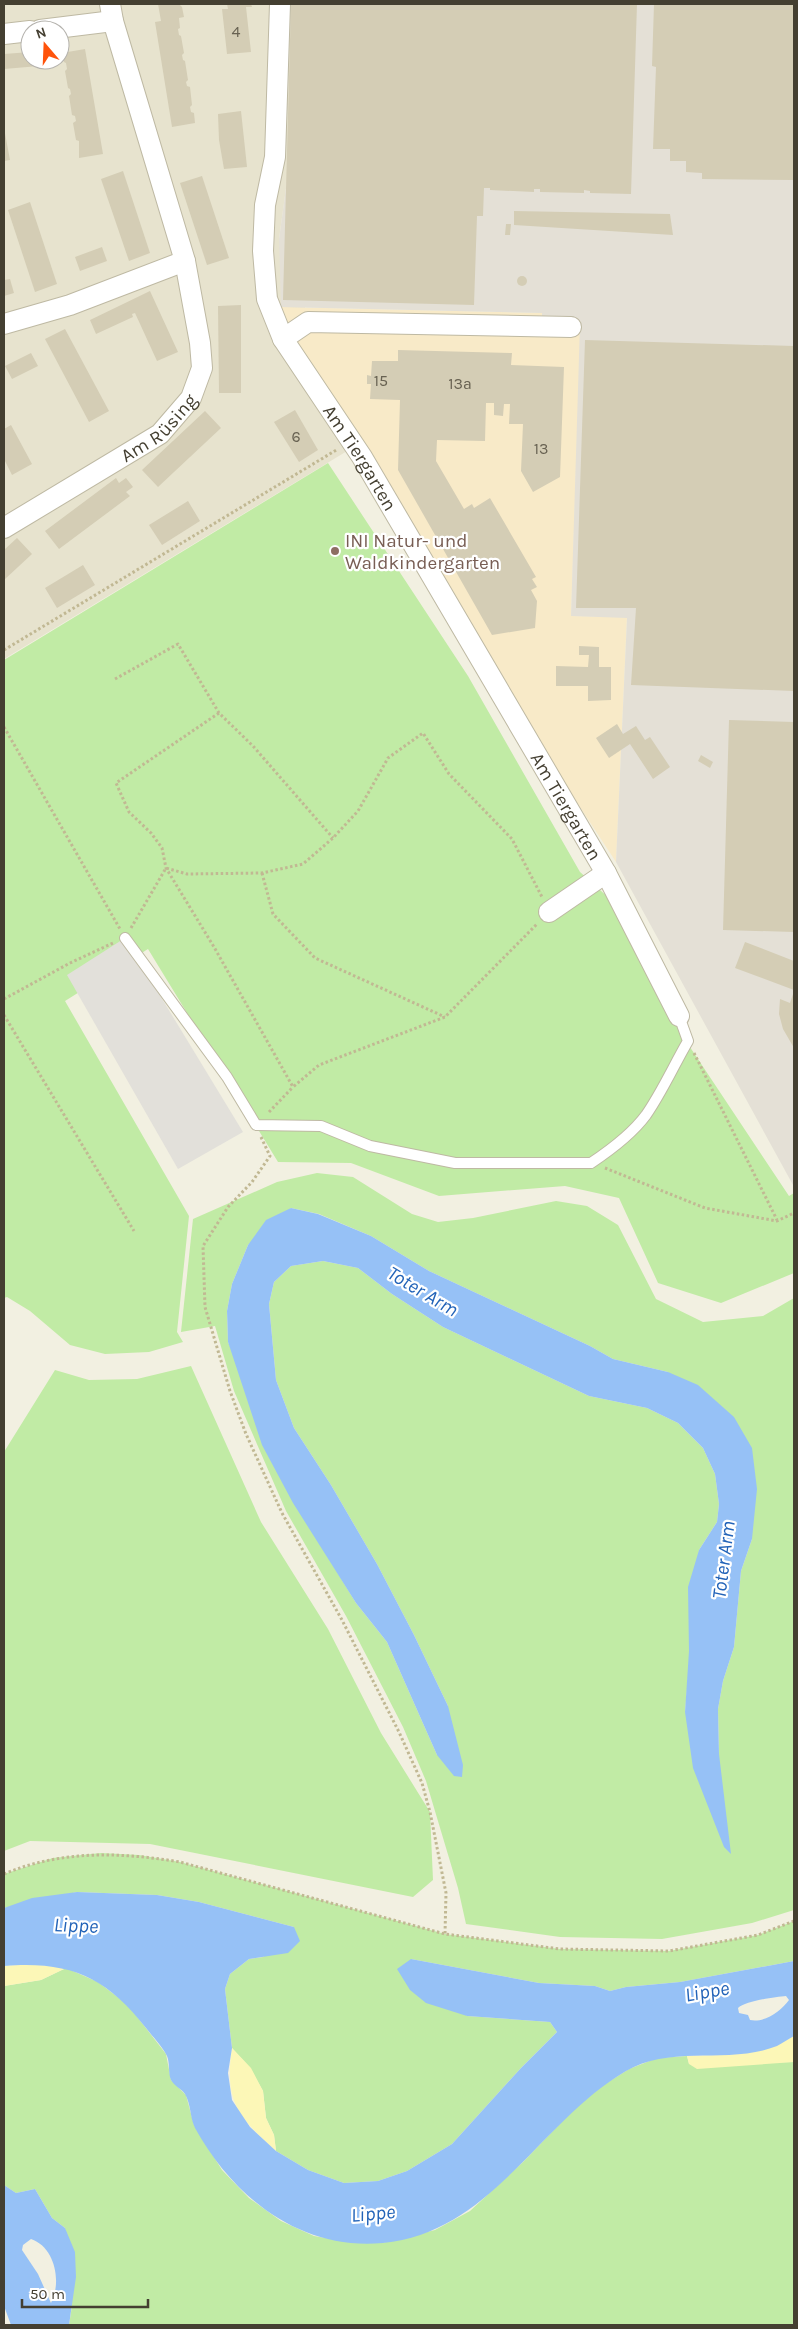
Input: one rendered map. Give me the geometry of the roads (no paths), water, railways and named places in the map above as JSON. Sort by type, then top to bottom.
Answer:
[{"type":"street","name":"Am Tiergarten","points":[[280,4],[275,157],[265,205],[263,251],[267,299],[282,339],[351,441],[606,873],[679,1016]]},
{"type":"street","name":"Am Rüsing","points":[[4,528],[160,434],[191,398],[202,368],[200,343],[185,261],[112,12],[70,22]]},
{"type":"street","points":[[4,34],[20,32]]},
{"type":"street","points":[[4,324],[70,305],[185,261]]},
{"type":"street","points":[[282,339],[308,322],[571,327]]},
{"type":"street","name":"Am Tiergarten","points":[[549,912],[606,873]]},
{"type":"lane","points":[[125,938],[227,1077],[256,1125],[321,1126],[370,1146],[455,1162],[591,1163],[623,1140],[646,1114],[688,1041],[679,1016]]},
{"type":"water","name":"Toter Arm","points":[[291,1208],[318,1214],[371,1236],[429,1271],[590,1346],[613,1359],[668,1372],[698,1385],[734,1417],[752,1448],[757,1489],[752,1539],[741,1571],[734,1647],[723,1681],[718,1709],[719,1754],[731,1854],[724,1847],[693,1768],[685,1712],[689,1651],[688,1587],[699,1550],[717,1522],[719,1504],[715,1474],[703,1448],[678,1423],[647,1408],[589,1396],[443,1327],[392,1294],[358,1268],[323,1261],[291,1266],[274,1282],[269,1304],[276,1380],[294,1428],[331,1485],[377,1564],[448,1706],[463,1765],[462,1777],[454,1776],[437,1755],[387,1642],[356,1603],[293,1503],[262,1445],[228,1342],[227,1311],[232,1284],[248,1245],[266,1220]]},
{"type":"water","name":"Lippe","points":[[77,1892],[157,1895],[199,1902],[294,1927],[300,1941],[288,1953],[249,1959],[230,1974],[225,1989],[232,2048],[228,2073],[232,2100],[250,2127],[276,2151],[308,2170],[344,2183],[378,2181],[407,2171],[452,2144],[521,2068],[557,2032],[550,2022],[467,2016],[426,2003],[410,1990],[397,1969],[411,1959],[539,1983],[595,1986],[610,1991],[626,1987],[680,1982],[794,1961],[794,2036],[777,2046],[759,2051],[740,2054],[662,2058],[626,2071],[595,2093],[567,2118],[485,2197],[455,2219],[421,2235],[383,2243],[353,2243],[324,2238],[297,2228],[272,2214],[249,2197],[229,2176],[195,2128],[185,2094],[171,2080],[165,2052],[131,2010],[116,1996],[100,1984],[67,1970],[48,1966],[4,1966],[4,1908],[32,1898]],"holes":[[[786,1996],[789,2000],[777,2012],[761,2020],[750,2020],[748,2015],[739,2013],[738,2008],[753,2001]]]},
{"type":"water","points":[[4,2185],[16,2193],[35,2189],[52,2218],[65,2228],[75,2252],[76,2277],[69,2325],[11,2325],[4,2306]],"holes":[[[31,2239],[46,2249],[54,2266],[56,2285],[51,2303],[38,2274],[22,2250],[23,2245]]]},
{"type":"place","name":"INI Natur- und Waldkindergarten","points":[[335,551]]}]
